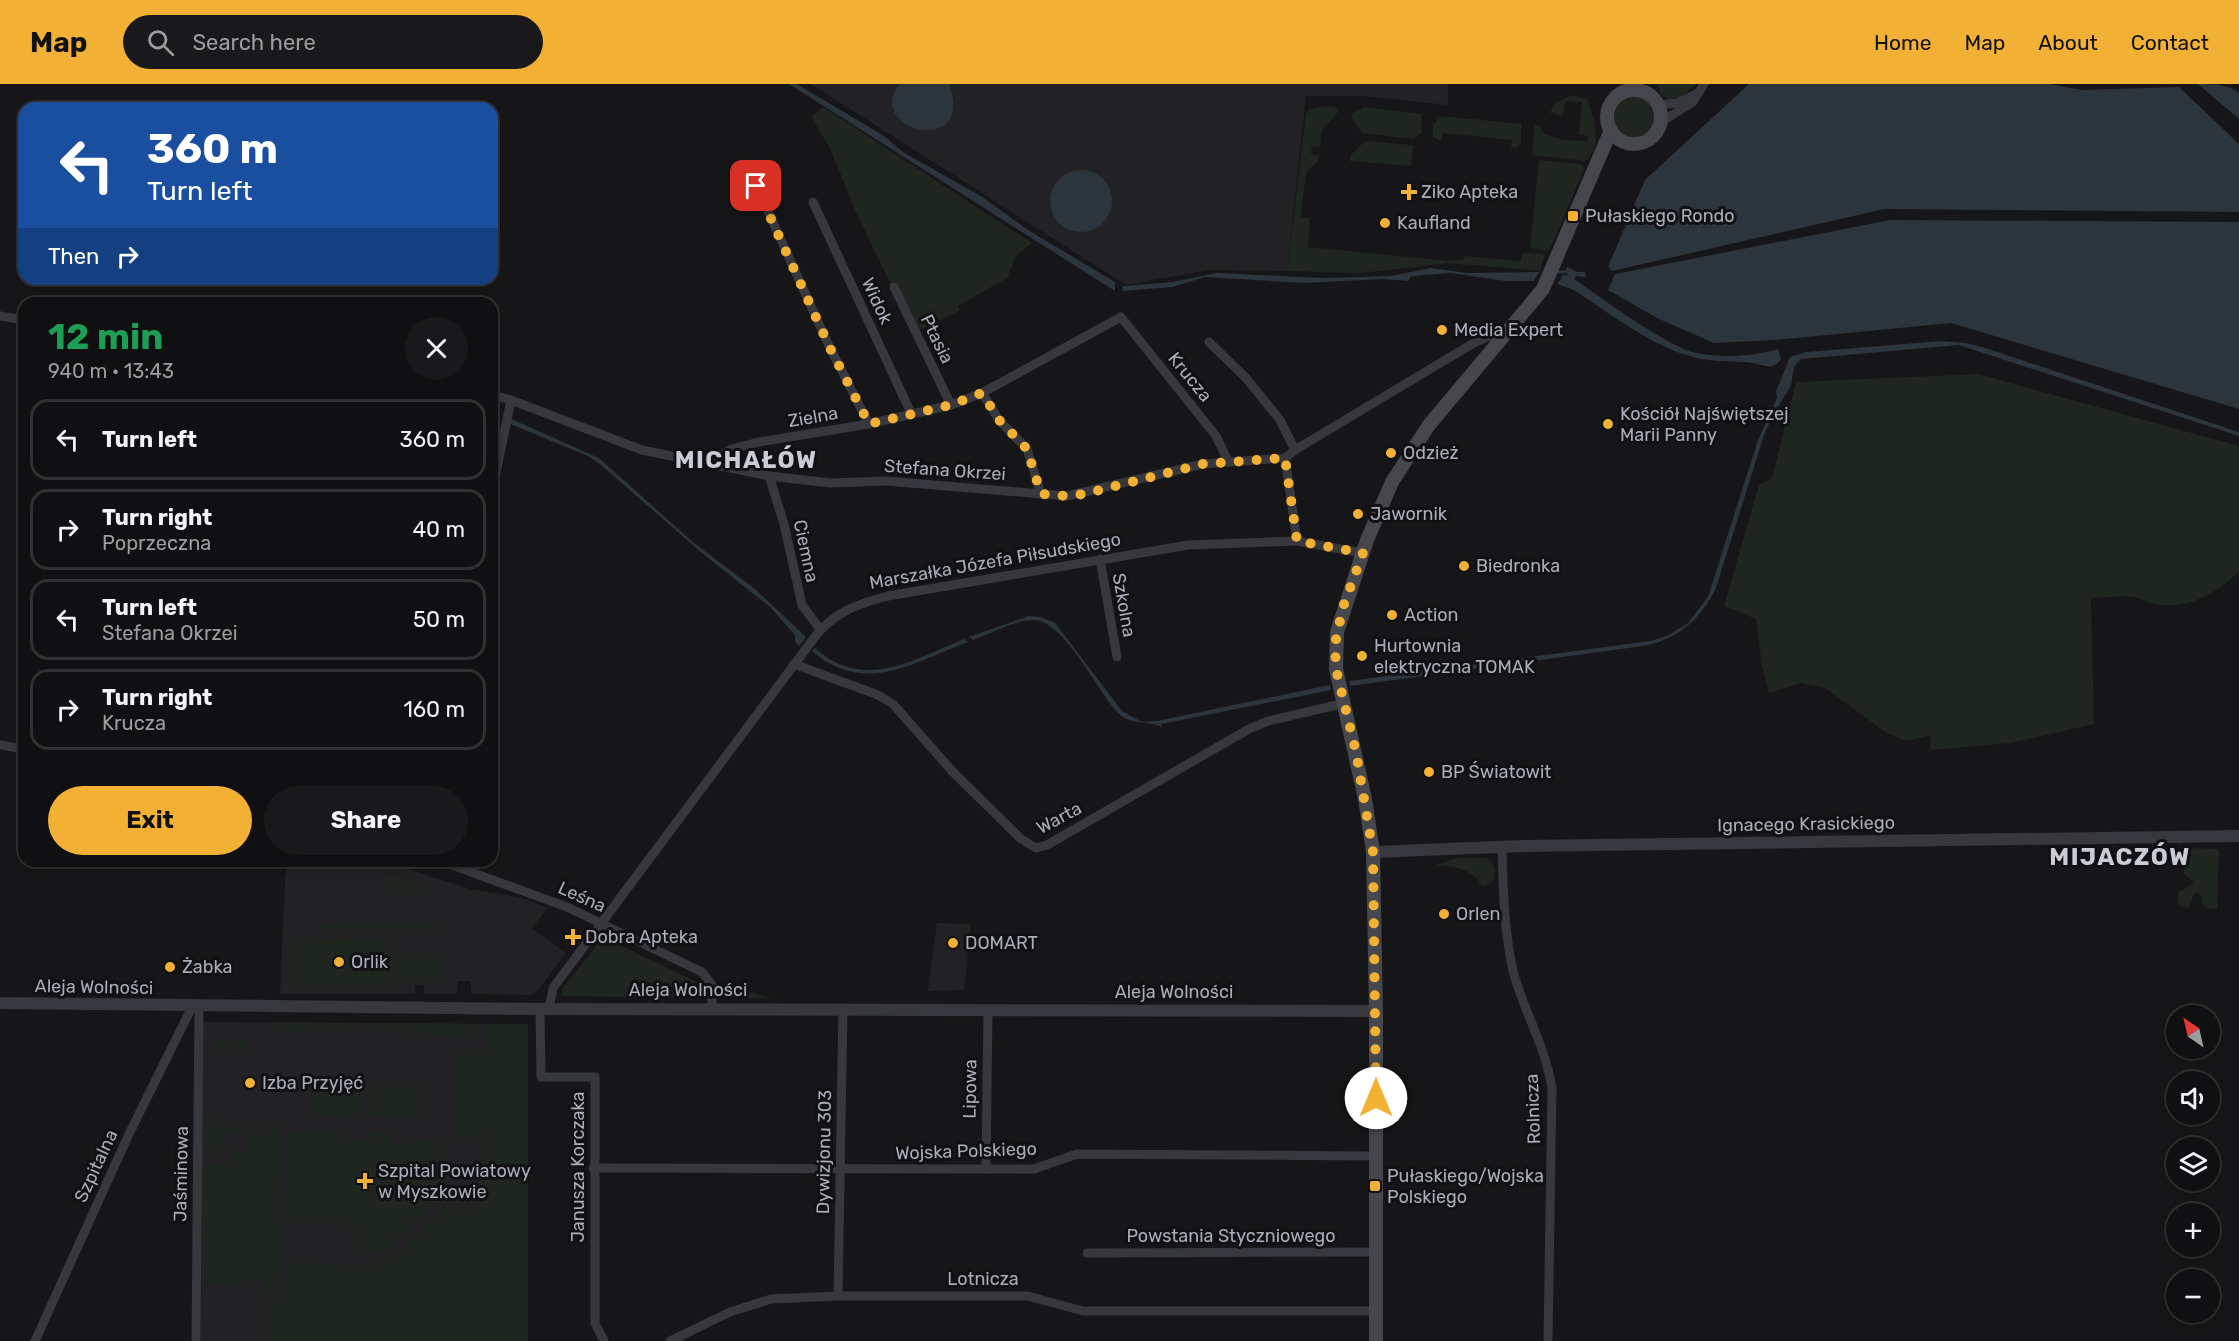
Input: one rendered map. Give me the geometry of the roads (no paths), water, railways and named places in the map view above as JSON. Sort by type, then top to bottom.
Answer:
[{"type":"main road","points":[[1589,180],[1616,148],[1627,143],[1646,141],[1656,134],[1661,122],[1655,95],[1637,87],[1618,95],[1610,105],[1607,117],[1611,130],[1627,143]]},
{"type":"main road","points":[[1376,1341],[1376,1011],[1373,852],[1345,702],[1337,672],[1337,632],[1382,504],[1403,462],[1455,391],[1543,289],[1611,130]]},
{"type":"street","points":[[1661,122],[1693,102],[1704,84]]},
{"type":"street","points":[[1655,95],[1677,103],[1699,93]]},
{"type":"street","points":[[747,165],[830,348],[869,424]]},
{"type":"street","name":"Widok","points":[[813,202],[911,413]]},
{"type":"street","name":"Ptasia","points":[[894,287],[951,405]]},
{"type":"street","points":[[0,316],[18,319]]},
{"type":"street","name":"Zielna","points":[[709,464],[731,449],[759,442],[869,424],[951,405],[982,393],[1120,317]]},
{"type":"street","name":"Krucza","points":[[1120,317],[1216,436],[1228,461]]},
{"type":"street","points":[[1297,541],[1285,458],[1472,344],[1511,326]]},
{"type":"street","points":[[1209,342],[1246,378],[1280,420],[1295,450]]},
{"type":"street","points":[[982,393],[999,420],[1027,449],[1041,494]]},
{"type":"street","name":"Stefana Okrzei","points":[[498,398],[510,405],[642,450],[769,476],[830,483],[886,481],[1067,496],[1084,494],[1203,464],[1285,458]]},
{"type":"street","points":[[498,460],[510,405]]},
{"type":"street","name":"Ciemna","points":[[769,476],[784,524],[802,605],[820,630]]},
{"type":"street","name":"Marszałka Józefa Piłsudskiego","points":[[544,1009],[550,992],[601,923],[820,630],[839,613],[865,601],[1188,545],[1297,541],[1363,553]]},
{"type":"street","name":"Szkolna","points":[[1100,559],[1117,657]]},
{"type":"street","name":"Warta","points":[[794,664],[878,695],[893,704],[952,772],[1021,839],[1036,848],[1066,834],[1249,729],[1268,721],[1345,702]]},
{"type":"street","points":[[0,745],[18,748]]},
{"type":"street","name":"Ignacego Krasickiego","points":[[1373,852],[1522,846],[2239,836]]},
{"type":"street","name":"Rolnicza","points":[[1502,847],[1503,895],[1514,972],[1544,1051],[1552,1088],[1548,1341]]},
{"type":"street","name":"Leśna","points":[[457,867],[559,904],[702,972],[712,986],[712,1008]]},
{"type":"street","name":"Aleja Wolności","points":[[0,1004],[544,1009],[1376,1011]]},
{"type":"street","name":"Szpitalna","points":[[35,1341],[129,1134],[195,1007]]},
{"type":"street","name":"Jaśminowa","points":[[195,1007],[196,1341]]},
{"type":"street","name":"Dywizjonu 303","points":[[838,1296],[843,1008]]},
{"type":"street","name":"Janusza Korczaka","points":[[544,1009],[541,1077],[595,1077],[593,1168],[595,1323],[604,1341]]},
{"type":"street","name":"Lipowa","points":[[986,1169],[988,1009]]},
{"type":"street","name":"Wojska Polskiego","points":[[593,1168],[1034,1169],[1077,1154],[1375,1156]]},
{"type":"street","name":"Powstania Styczniowego","points":[[1087,1252],[1375,1252]]},
{"type":"street","name":"Lotnicza","points":[[670,1341],[730,1312],[771,1299],[838,1296],[1028,1296],[1064,1308],[1083,1311],[1375,1311]]},
{"type":"waterway","points":[[1555,272],[1569,272]]},
{"type":"place","name":"Ziko Apteka","points":[[1409,192]]},
{"type":"place","name":"Pułaskiego Rondo","points":[[1573,216]]},
{"type":"place","name":"Kaufland","points":[[1385,223]]},
{"type":"place","name":"Media Expert","points":[[1442,330]]},
{"type":"place","name":"Kościół Najświętszej Marii Panny","points":[[1608,424]]},
{"type":"place","name":"Odzież","points":[[1391,453]]},
{"type":"place","name":"Jawornik","points":[[1358,514]]},
{"type":"place","name":"Biedronka","points":[[1464,566]]},
{"type":"place","name":"Action","points":[[1392,615]]},
{"type":"place","name":"Hurtownia elektryczna TOMAK","points":[[1362,656]]},
{"type":"place","name":"BP Światowit","points":[[1429,772]]},
{"type":"place","name":"Orlen","points":[[1444,914]]},
{"type":"place","name":"Dobra Apteka","points":[[573,937]]},
{"type":"place","name":"DOMART","points":[[953,943]]},
{"type":"place","name":"Orlik","points":[[339,962]]},
{"type":"place","name":"Żabka","points":[[170,967]]},
{"type":"place","name":"Izba Przyjęć","points":[[250,1083]]},
{"type":"place","name":"Szpital Powiatowy w Myszkowie","points":[[365,1181]]},
{"type":"place","name":"Pułaskiego/Wojska Polskiego","points":[[1375,1186]]},
{"type":"district","name":"MICHAŁÓW","points":[[746,460]]},
{"type":"district","name":"MIJACZÓW","points":[[2120,857]]}]
